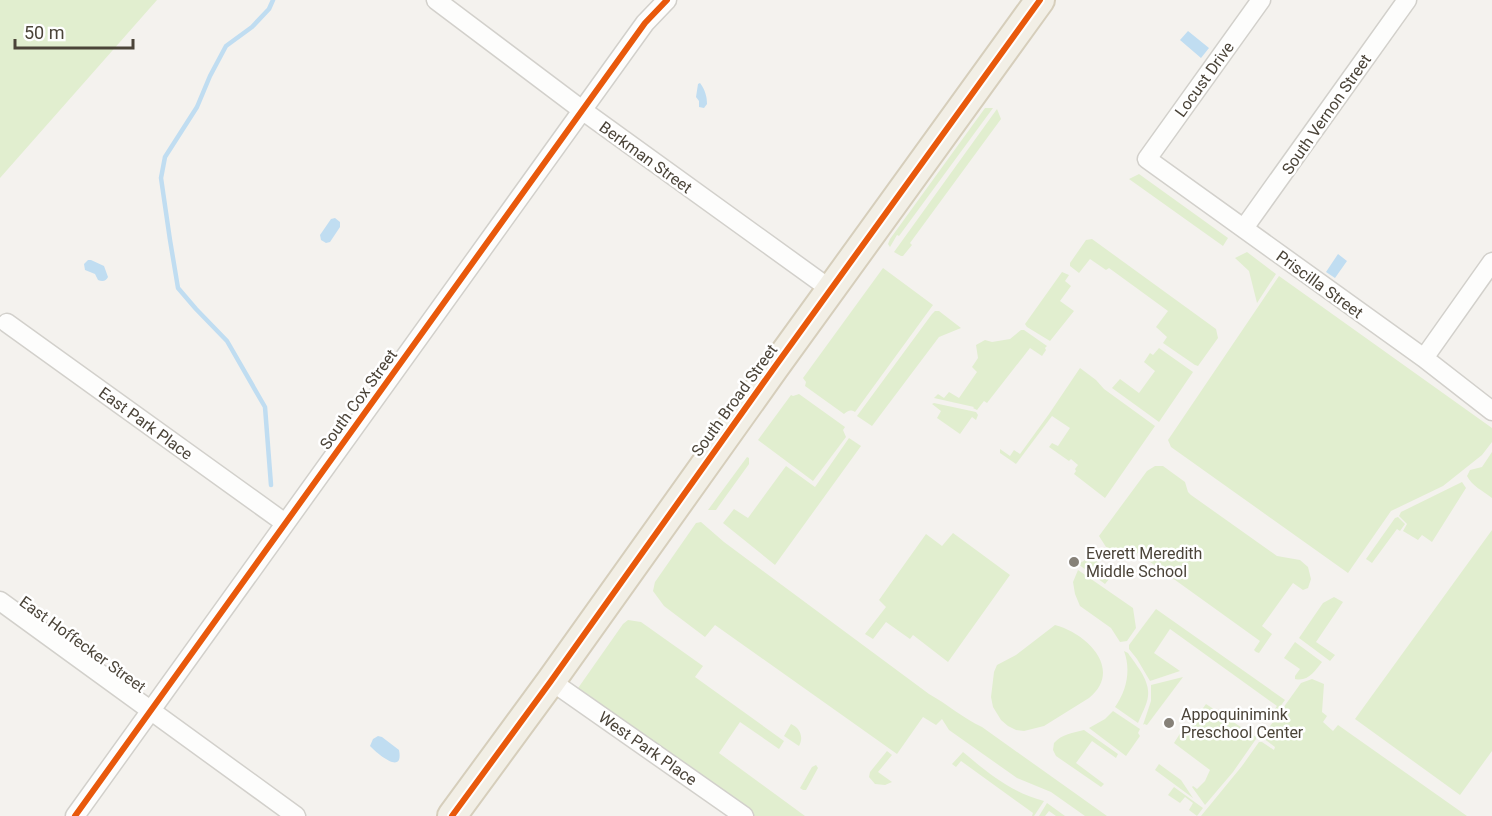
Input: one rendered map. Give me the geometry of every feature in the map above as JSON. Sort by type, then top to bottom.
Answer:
[{"type":"main road","name":"South Broad Street","points":[[452,816],[1040,0]]},
{"type":"street","name":"Berkman Street","points":[[436,0],[582,110],[830,289]]},
{"type":"street","name":"South Cox Street","points":[[75,816],[645,23],[667,0]]},
{"type":"street","name":"Locust Drive","points":[[1147,159],[1261,0]]},
{"type":"street","name":"South Vernon Street","points":[[1244,228],[1407,0]]},
{"type":"street","name":"Priscilla Street","points":[[1147,159],[1424,358],[1492,411]]},
{"type":"street","points":[[1424,358],[1492,262]]},
{"type":"street","name":"East Park Place","points":[[7,323],[285,524]]},
{"type":"street","name":"East Hoffecker Street","points":[[0,601],[296,816]]},
{"type":"street","name":"West Park Place","points":[[551,681],[744,816]]},
{"type":"green space","points":[[0,0],[157,0],[0,178]]},
{"type":"green space","points":[[985,108],[993,108],[890,247],[888,244],[890,239]]},
{"type":"green space","points":[[997,109],[1001,119],[910,243],[912,245],[903,256],[894,252]]},
{"type":"green space","points":[[1139,174],[1228,238],[1223,246],[1129,179]]},
{"type":"green space","points":[[1092,239],[1216,329],[1218,338],[1198,366],[1163,343],[1167,337],[1156,327],[1168,311],[1109,268],[1106,270],[1090,259],[1079,273],[1070,266],[1086,240]]},
{"type":"green space","points":[[1247,252],[1276,274],[1257,303],[1249,271],[1235,258]]},
{"type":"green space","points":[[883,268],[933,305],[855,412],[849,411],[844,414],[805,386],[806,382],[803,378]]},
{"type":"green space","points":[[1062,272],[1069,275],[1065,281],[1071,286],[1060,301],[1074,311],[1050,341],[1025,324]]},
{"type":"green space","points":[[1279,276],[1492,428],[1492,442],[1482,455],[1443,486],[1391,511],[1348,573],[1171,447],[1168,440]]},
{"type":"green space","points":[[935,311],[939,311],[961,328],[939,337],[872,426],[857,416]]},
{"type":"green space","points":[[1021,330],[1047,346],[1046,350],[1042,356],[1030,348],[987,403],[984,401],[977,410],[974,407],[934,398],[938,394],[944,398],[949,392],[959,398],[977,372],[972,367],[978,358],[976,345],[985,340],[992,342],[1010,339]]},
{"type":"green space","points":[[1159,348],[1193,372],[1159,422],[1112,388],[1120,379],[1139,393],[1155,371],[1144,362],[1150,353],[1153,355]]},
{"type":"green space","points":[[1080,368],[1104,389],[1155,426],[1105,498],[1074,474],[1078,465],[1049,447],[1052,443],[1058,446],[1070,428],[1052,416],[1016,464],[1000,453],[1000,449],[1010,456],[1014,450],[1020,454]]},
{"type":"green space","points":[[799,394],[845,427],[843,430],[846,437],[813,481],[758,440],[791,395]]},
{"type":"green space","points":[[932,404],[976,412],[978,415],[976,420],[972,417],[960,434],[937,418],[941,411]]},
{"type":"green space","points":[[849,438],[861,446],[775,565],[723,523],[734,509],[748,518],[786,466],[815,487]]},
{"type":"green space","points":[[1492,452],[1492,498],[1475,486],[1467,476],[1470,470],[1482,467]]},
{"type":"green space","points":[[747,457],[749,464],[716,510],[708,510]]},
{"type":"green space","points":[[1155,466],[1163,466],[1185,482],[1191,495],[1277,556],[1300,560],[1308,567],[1311,579],[1308,588],[1303,590],[1293,583],[1262,626],[1272,634],[1259,653],[1254,650],[1260,641],[1132,549],[1123,560],[1106,547],[1099,536],[1147,471]]},
{"type":"green space","points":[[1462,482],[1466,488],[1432,542],[1422,535],[1418,540],[1403,531],[1407,524],[1399,516],[1401,512]]},
{"type":"green space","points":[[1398,517],[1405,524],[1400,531],[1397,529],[1372,563],[1366,559]]},
{"type":"green space","points":[[701,522],[724,542],[929,694],[982,727],[1107,816],[1085,816],[1051,792],[1017,778],[949,730],[942,719],[936,725],[923,717],[897,754],[715,625],[705,637],[664,606],[653,591],[655,582],[696,523]]},
{"type":"green space","points":[[1492,530],[1492,751],[1460,795],[1355,719]]},
{"type":"green space","points":[[953,533],[1010,575],[948,662],[913,635],[910,639],[886,622],[873,639],[865,634],[886,607],[879,600],[926,534],[942,546]]},
{"type":"green space","points":[[1087,559],[1093,559],[1114,573],[1105,584],[1078,564]]},
{"type":"green space","points":[[1078,570],[1133,608],[1136,628],[1127,641],[1120,642],[1111,628],[1080,606],[1073,582]]},
{"type":"green space","points":[[1334,597],[1343,602],[1316,642],[1335,655],[1330,661],[1299,638],[1323,603]]},
{"type":"green space","points":[[1156,609],[1285,700],[1269,722],[1266,720],[1277,706],[1170,629],[1154,653],[1180,671],[1150,681],[1129,649],[1129,645]]},
{"type":"green space","points":[[628,620],[641,622],[703,666],[695,677],[784,741],[779,749],[740,722],[719,753],[805,816],[754,816],[576,691]]},
{"type":"green space","points":[[1055,625],[1078,636],[1097,654],[1102,664],[1103,675],[1099,687],[1089,698],[1044,726],[1024,731],[1016,730],[1001,720],[993,707],[991,697],[994,672],[997,665],[1016,655]]},
{"type":"green space","points":[[1295,642],[1322,662],[1311,675],[1300,680],[1295,679],[1295,676],[1300,669],[1284,658]]},
{"type":"green space","points":[[1124,651],[1128,653],[1142,673],[1147,684],[1148,696],[1138,723],[1115,707],[1127,680]]},
{"type":"green space","points":[[1183,677],[1147,725],[1143,725],[1151,701],[1151,685]]},
{"type":"green space","points":[[1312,679],[1324,684],[1322,712],[1327,716],[1323,722],[1333,731],[1338,725],[1467,816],[1201,816],[1259,742],[1274,750],[1275,747],[1263,736],[1301,683]]},
{"type":"green space","points":[[1206,704],[1256,739],[1233,772],[1205,805],[1192,787],[1197,789],[1205,781],[1210,770],[1174,743],[1181,732],[1184,734]]},
{"type":"green space","points":[[1113,711],[1140,729],[1138,733],[1140,736],[1126,756],[1089,728],[1105,719]]},
{"type":"green space","points":[[791,724],[800,733],[799,746],[784,736]]},
{"type":"green space","points":[[1084,730],[1118,754],[1116,758],[1092,741],[1076,763],[1104,784],[1101,787],[1056,756],[1053,750],[1054,743],[1061,738]]},
{"type":"green space","points":[[887,751],[892,755],[878,772],[892,782],[885,785],[875,784],[869,777],[870,772]]},
{"type":"green space","points":[[963,752],[991,775],[1021,793],[1044,801],[1034,816],[961,761],[956,767],[952,764]]},
{"type":"green space","points":[[1159,764],[1181,780],[1193,798],[1155,770]]},
{"type":"green space","points":[[816,765],[818,768],[806,790],[803,790],[800,788],[812,767]]},
{"type":"green space","points":[[1174,787],[1203,808],[1197,816],[1189,810],[1193,803],[1185,797],[1180,803],[1168,795]]},
{"type":"green space","points":[[1047,803],[1065,816],[1056,816],[1049,811],[1045,816],[1039,816]]},
{"type":"water","points":[[1188,31],[1209,48],[1201,58],[1180,40]]},
{"type":"water","points":[[700,83],[707,98],[704,108],[699,107],[696,97]]},
{"type":"water","points":[[335,218],[340,222],[340,227],[330,242],[326,243],[321,240],[320,235],[331,219]]},
{"type":"water","points":[[1338,254],[1347,261],[1335,278],[1326,272]]},
{"type":"water","points":[[88,260],[104,266],[108,277],[103,281],[98,280],[95,274],[85,270],[84,264]]},
{"type":"water","points":[[378,736],[399,750],[398,762],[390,761],[370,746],[373,739]]},
{"type":"waterway","points":[[271,485],[265,407],[227,341],[178,288],[161,178],[165,157],[197,107],[226,46],[252,27],[269,9],[273,0]]},
{"type":"cycle path","points":[[75,816],[645,23],[667,0]]},
{"type":"cycle path","points":[[452,816],[1040,0]]},
{"type":"place","name":"Everett Meredith Middle School","points":[[1074,562]]},
{"type":"place","name":"Appoquinimink Preschool Center","points":[[1169,723]]}]
